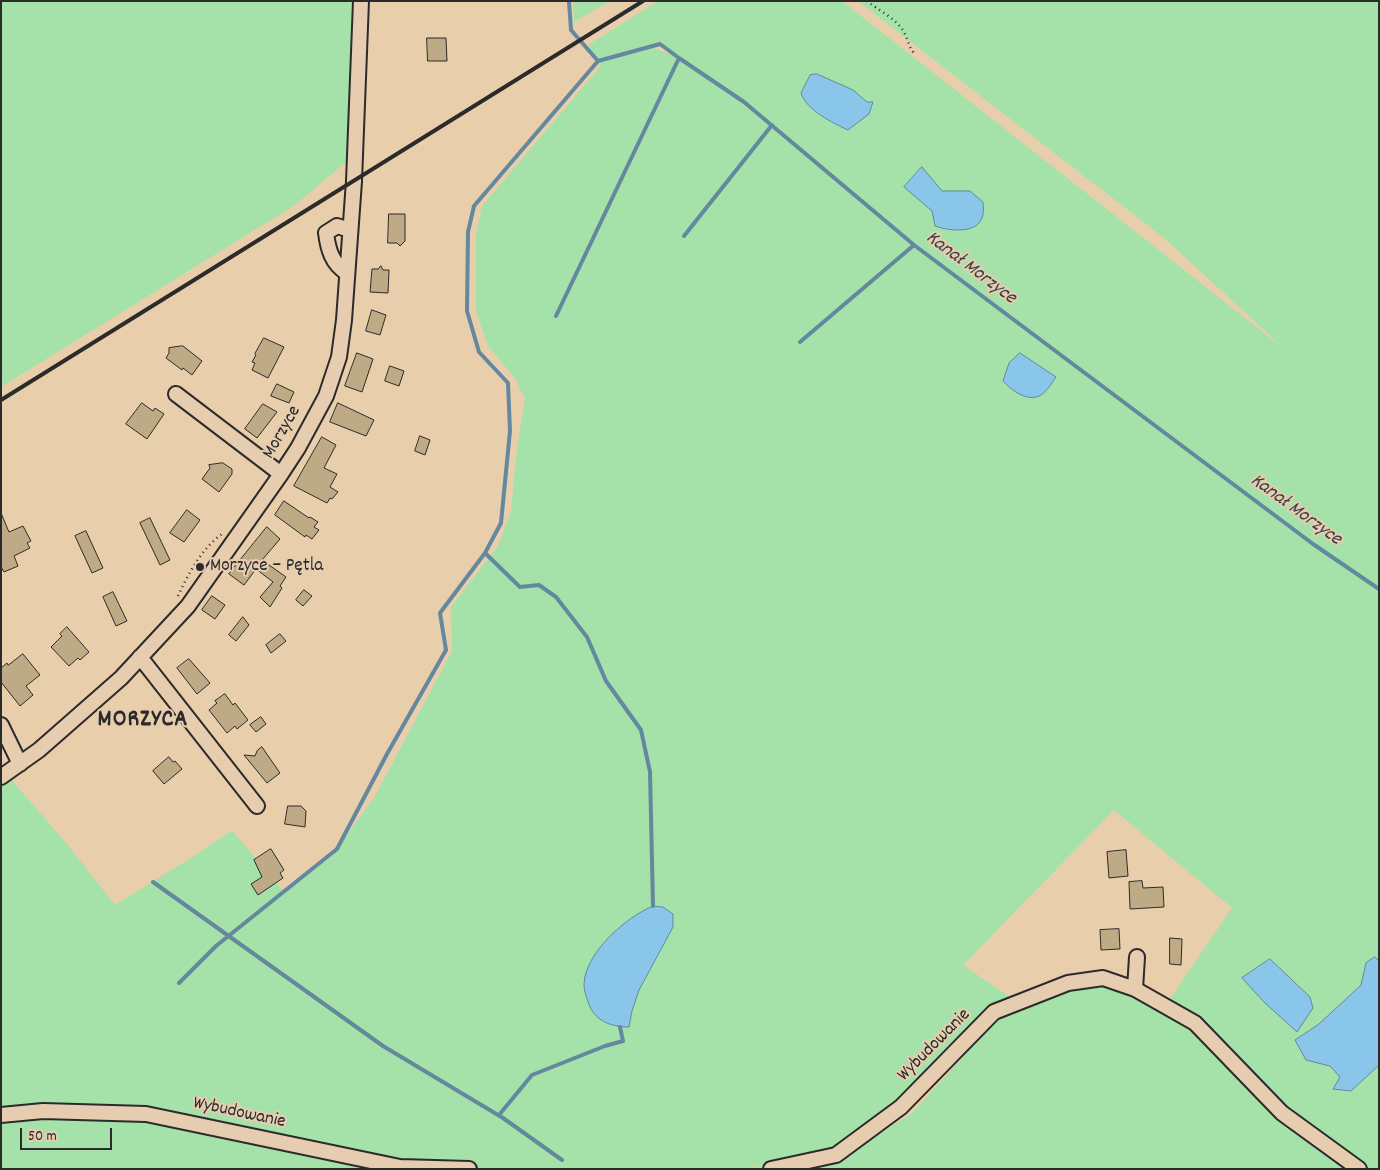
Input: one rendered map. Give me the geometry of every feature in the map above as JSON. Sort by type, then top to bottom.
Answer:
[{"type":"street","name":"Morzyce","points":[[1,776],[39,750],[121,678],[188,606],[281,474],[326,396],[339,357],[347,273],[362,1]]},
{"type":"street","points":[[347,273],[338,267],[328,248],[326,232],[337,226],[350,230]]},
{"type":"street","points":[[176,394],[281,474]]},
{"type":"street","points":[[140,658],[257,806]]},
{"type":"street","points":[[1,725],[20,764]]},
{"type":"street","points":[[1135,989],[1137,957]]},
{"type":"street","name":"Wybudowanie","points":[[771,1169],[836,1155],[901,1107],[994,1012],[1068,983],[1103,978],[1135,989],[1195,1023],[1282,1113],[1359,1169]]},
{"type":"street","name":"Wybudowanie","points":[[1,1115],[43,1110],[146,1114],[400,1167],[469,1169]]},
{"type":"path","points":[[867,1],[897,24],[904,32],[914,53]]},
{"type":"path","points":[[177,598],[190,570],[213,540],[226,531]]},
{"type":"green space","points":[[1,1],[356,1],[347,161],[295,205],[1,387]]},
{"type":"green space","points":[[573,1],[610,1],[574,22]]},
{"type":"green space","points":[[658,1],[842,1],[1286,350],[1164,238],[858,1],[1379,1],[1379,1169],[1,1169],[1,784],[10,778],[67,844],[115,905],[232,830],[283,891],[337,849],[375,796],[452,651],[451,607],[498,546],[511,511],[517,448],[525,399],[515,378],[488,346],[476,311],[476,235],[482,206],[600,67],[588,45]],"holes":[[[661,44],[738,97],[757,114],[679,58],[651,47]],[[1114,810],[1232,908],[1165,1006],[1096,981],[1040,992],[998,1019],[911,1114],[859,1147],[839,1153],[907,1101],[1010,997],[963,965]],[[828,1156],[816,1161],[743,1168]]]},
{"type":"water","points":[[817,74],[853,90],[867,102],[873,102],[869,114],[848,130],[828,120],[814,110],[808,105],[801,93],[810,75]]},
{"type":"water","points":[[922,167],[942,191],[970,191],[983,202],[981,221],[963,230],[935,226],[932,211],[904,187]]},
{"type":"water","points":[[1020,353],[1056,377],[1041,395],[1036,397],[1025,396],[1010,388],[1003,381],[1009,363]]},
{"type":"water","points":[[653,906],[663,907],[673,914],[673,927],[639,990],[629,1027],[606,1023],[590,1007],[584,987],[586,972],[591,960],[599,949],[620,927],[642,911]]},
{"type":"water","points":[[1375,957],[1379,961],[1379,1065],[1351,1091],[1333,1089],[1340,1077],[1330,1066],[1306,1060],[1295,1040],[1319,1024],[1361,985],[1366,963]]},
{"type":"water","points":[[1270,959],[1310,997],[1313,1008],[1297,1032],[1264,1002],[1242,978]]},
{"type":"building","points":[[427,38],[446,38],[447,61],[428,61]]},
{"type":"building","points":[[389,214],[405,214],[405,241],[400,246],[397,243],[388,243]]},
{"type":"building","points":[[381,266],[383,270],[389,270],[388,293],[370,292],[372,269],[378,269]]},
{"type":"building","points":[[372,310],[386,315],[380,335],[366,331]]},
{"type":"building","points":[[264,338],[284,347],[268,378],[252,370],[255,363],[252,362],[255,354]]},
{"type":"building","points":[[183,346],[202,361],[192,375],[166,358],[169,348]]},
{"type":"building","points":[[357,353],[373,359],[362,392],[345,386]]},
{"type":"building","points":[[390,366],[404,371],[399,386],[385,381]]},
{"type":"building","points":[[277,384],[294,392],[289,403],[271,396]]},
{"type":"building","points":[[142,403],[153,411],[155,408],[164,414],[147,439],[126,424]]},
{"type":"building","points":[[338,403],[374,420],[366,436],[330,422]]},
{"type":"building","points":[[263,404],[277,412],[257,438],[245,429]]},
{"type":"building","points":[[420,436],[430,440],[425,455],[415,451]]},
{"type":"building","points":[[322,437],[336,445],[324,468],[337,474],[330,487],[338,492],[327,503],[294,486]]},
{"type":"building","points":[[223,463],[232,469],[232,474],[219,492],[202,479],[210,468],[209,465]]},
{"type":"building","points":[[284,501],[318,522],[314,527],[319,530],[312,539],[306,535],[305,537],[275,515]]},
{"type":"building","points":[[187,510],[200,520],[184,542],[170,533]]},
{"type":"building","points":[[1,513],[9,532],[23,526],[31,541],[27,543],[30,548],[14,556],[18,566],[4,572],[1,567]]},
{"type":"building","points":[[150,518],[170,560],[160,565],[140,523]]},
{"type":"building","points":[[267,527],[280,539],[262,560],[286,577],[280,586],[282,588],[270,607],[260,597],[273,582],[256,569],[244,585],[229,574]]},
{"type":"building","points":[[86,531],[103,568],[92,573],[75,536]]},
{"type":"building","points":[[304,590],[312,596],[303,606],[296,600]]},
{"type":"building","points":[[113,592],[127,621],[116,626],[103,597]]},
{"type":"building","points":[[212,596],[225,605],[215,619],[202,610]]},
{"type":"building","points":[[243,617],[249,625],[236,641],[229,635]]},
{"type":"building","points":[[67,627],[89,652],[69,666],[51,647],[62,636],[60,634]]},
{"type":"building","points":[[280,634],[286,641],[271,653],[266,645]]},
{"type":"building","points":[[23,654],[40,675],[26,686],[33,695],[20,706],[1,682],[1,668]]},
{"type":"building","points":[[189,659],[210,683],[197,694],[177,668]]},
{"type":"building","points":[[225,694],[233,705],[235,703],[248,720],[237,729],[235,726],[227,733],[209,710],[217,703],[215,701]]},
{"type":"building","points":[[261,717],[266,724],[256,732],[250,725]]},
{"type":"building","points":[[262,747],[280,773],[267,783],[244,755],[255,756]]},
{"type":"building","points":[[169,757],[182,769],[164,784],[153,771]]},
{"type":"building","points":[[288,806],[301,806],[306,811],[305,827],[285,824]]},
{"type":"building","points":[[271,849],[284,870],[280,873],[283,878],[258,895],[251,884],[262,877],[254,860]]},
{"type":"building","points":[[1126,850],[1128,876],[1109,878],[1107,852]]},
{"type":"building","points":[[1142,881],[1143,888],[1163,887],[1164,907],[1130,909],[1129,882]]},
{"type":"building","points":[[1119,929],[1120,949],[1101,950],[1100,930]]},
{"type":"building","points":[[1170,938],[1182,939],[1181,965],[1170,964]]},
{"type":"waterway","name":"Kanał Morzyce","points":[[569,1],[571,30],[598,61],[660,44],[744,102],[914,245],[1313,544],[1379,589]]},
{"type":"waterway","points":[[556,316],[679,58]]},
{"type":"waterway","points":[[179,983],[216,946],[337,849],[387,754],[446,650],[440,613],[485,553],[501,523],[510,431],[508,383],[479,352],[467,311],[468,232],[474,206],[598,61]]},
{"type":"waterway","points":[[684,236],[772,125]]},
{"type":"waterway","points":[[800,342],[914,245]]},
{"type":"waterway","points":[[485,553],[520,587],[539,585],[556,597],[587,637],[606,681],[641,730],[650,772],[653,906]]},
{"type":"waterway","points":[[153,882],[383,1046],[503,1118],[562,1160]]},
{"type":"waterway","points":[[499,1115],[532,1075],[605,1046],[623,1041],[620,1027]]},
{"type":"railway","points":[[1,400],[643,1]]},
{"type":"place","name":"Morzyce – Pętla","points":[[200,567]]},
{"type":"district","name":"MORZYCA","points":[[143,722]]}]
